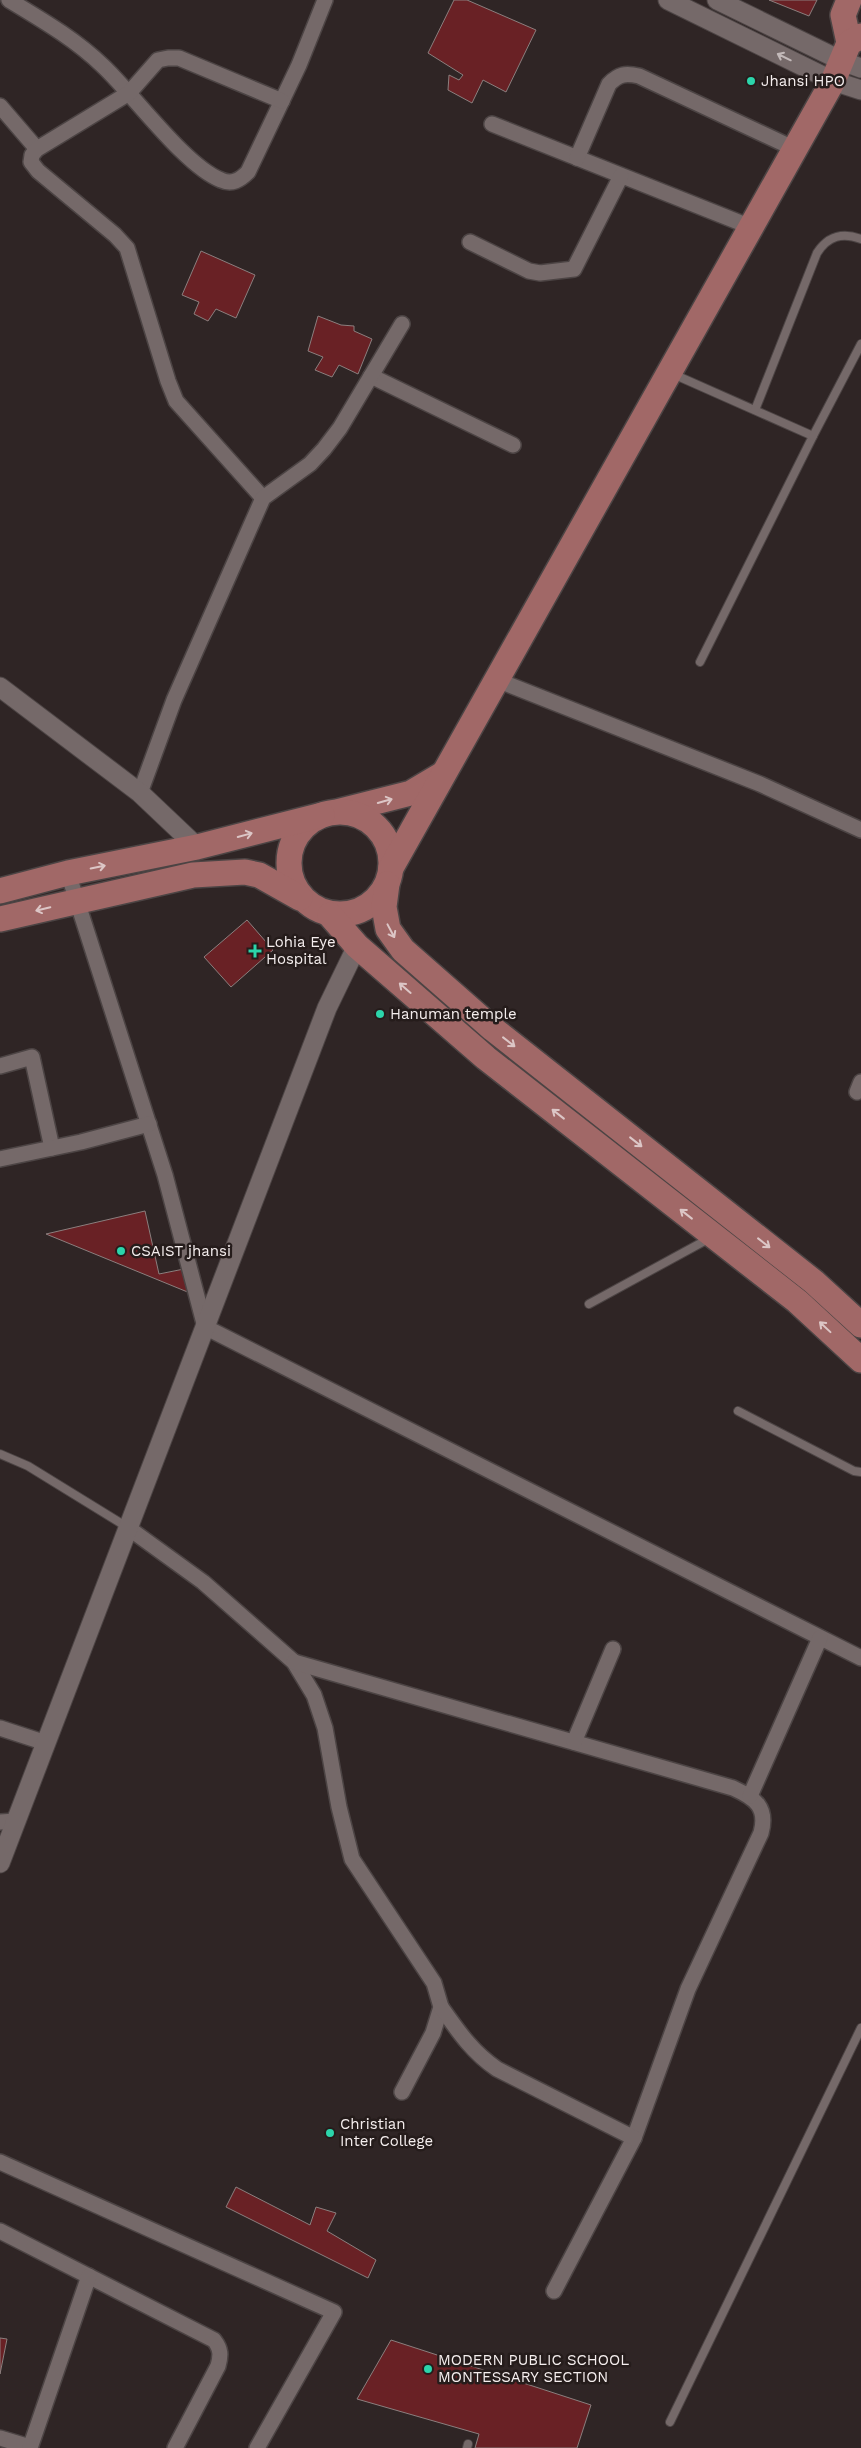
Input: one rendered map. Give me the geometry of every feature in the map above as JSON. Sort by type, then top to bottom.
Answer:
[{"type":"main road","points":[[330,914],[347,915],[364,910],[378,899],[443,774],[795,149],[849,58],[843,15],[850,0]]},
{"type":"main road","points":[[0,892],[68,874],[198,847],[411,793],[443,774]]},
{"type":"main road","points":[[300,898],[289,875],[289,851],[296,836],[307,823],[330,813],[354,814],[370,822],[382,834],[390,850],[389,876],[384,907],[388,929],[403,950],[493,1029],[806,1276],[861,1325]]},
{"type":"main road","points":[[0,919],[193,875],[229,872],[260,875],[330,914],[357,946],[486,1058],[797,1301],[861,1360]]},
{"type":"street","points":[[10,0],[81,46],[194,161],[219,180],[228,182],[239,180],[248,172],[282,101],[325,0]]},
{"type":"street","points":[[668,0],[849,58]]},
{"type":"street","points":[[717,0],[849,58],[861,90]]},
{"type":"street","points":[[263,498],[176,401],[168,381],[127,248],[38,171],[31,162],[32,154],[37,149],[129,93],[158,60],[179,58],[282,101]]},
{"type":"street","points":[[577,158],[609,84],[617,76],[628,73],[639,76],[795,149]]},
{"type":"street","points":[[0,106],[37,149]]},
{"type":"street","points":[[492,124],[751,227]]},
{"type":"street","points":[[470,242],[529,271],[540,273],[574,269],[621,176]]},
{"type":"street","points":[[140,793],[174,700],[263,498],[310,464],[324,449],[340,428],[402,324]]},
{"type":"street","points":[[371,376],[513,445]]},
{"type":"street","points":[[497,680],[760,784],[861,830]]},
{"type":"street","points":[[0,687],[140,793],[198,847]]},
{"type":"street","points":[[0,695],[21,704]]},
{"type":"street","points":[[68,874],[148,1124],[205,1327],[861,1658]]},
{"type":"street","points":[[0,1863],[8,1822],[46,1743],[327,1008],[357,946]]},
{"type":"street","points":[[0,1066],[32,1057],[52,1148]]},
{"type":"street","points":[[0,1159],[148,1124]]},
{"type":"street","points":[[128,1527],[203,1582],[294,1662],[314,1695],[325,1728],[339,1807],[352,1859],[434,1983],[442,2007],[467,2044],[480,2057],[497,2069],[634,2138]]},
{"type":"street","points":[[750,1796],[820,1638]]},
{"type":"street","points":[[574,1742],[613,1648]]},
{"type":"street","points":[[294,1662],[733,1788],[750,1796],[762,1810],[764,1820],[761,1833],[688,1989],[634,2138],[554,2291]]},
{"type":"street","points":[[0,1728],[46,1743]]},
{"type":"street","points":[[402,2092],[433,2033],[442,2007]]},
{"type":"street","points":[[0,2162],[334,2312],[257,2448]]},
{"type":"street","points":[[0,2232],[214,2340],[220,2348],[221,2356],[218,2366],[175,2448]]},
{"type":"street","points":[[0,2438],[30,2448],[89,2276]]},
{"type":"lane","points":[[755,410],[816,253],[824,242],[836,236],[849,234],[861,240]]},
{"type":"lane","points":[[700,662],[861,344]]},
{"type":"lane","points":[[669,373],[813,436]]},
{"type":"lane","points":[[589,1304],[714,1236]]},
{"type":"lane","points":[[738,1411],[854,1471],[861,1472]]},
{"type":"lane","points":[[0,1454],[28,1466],[128,1527]]},
{"type":"lane","points":[[670,2422],[861,2028]]},
{"type":"building","points":[[454,0],[467,0],[536,30],[506,92],[483,80],[472,103],[448,90],[449,75],[459,80],[463,75],[428,53]]},
{"type":"building","points":[[769,0],[817,0],[809,16]]},
{"type":"building","points":[[201,251],[255,275],[236,318],[216,309],[208,321],[194,314],[199,302],[182,295]]},
{"type":"building","points":[[318,316],[341,325],[354,326],[354,331],[372,339],[358,374],[339,365],[332,377],[315,370],[323,357],[308,351]]},
{"type":"building","points":[[247,920],[273,950],[231,987],[204,957]]},
{"type":"building","name":"CSAIST jhansi","points":[[145,1211],[159,1274],[184,1269],[190,1293],[46,1234]]},
{"type":"building","points":[[236,2187],[310,2225],[316,2207],[336,2213],[327,2231],[376,2260],[368,2278],[226,2207]]},
{"type":"building","points":[[0,2338],[7,2339],[0,2374]]},
{"type":"building","name":"MODERN PUBLIC SCHOOL MONTESSARY SECTION","points":[[391,2340],[591,2405],[577,2448],[475,2448],[479,2434],[357,2399]]},
{"type":"place","name":"Jhansi HPO","points":[[751,81]]},
{"type":"place","name":"Lohia Eye Hospital","points":[[255,951]]},
{"type":"place","name":"Hanuman temple","points":[[380,1014]]},
{"type":"place","name":"CSAIST jhansi","points":[[121,1251]]},
{"type":"place","name":"Christian Inter College","points":[[330,2133]]},
{"type":"place","name":"MODERN PUBLIC SCHOOL MONTESSARY SECTION","points":[[428,2369]]}]
